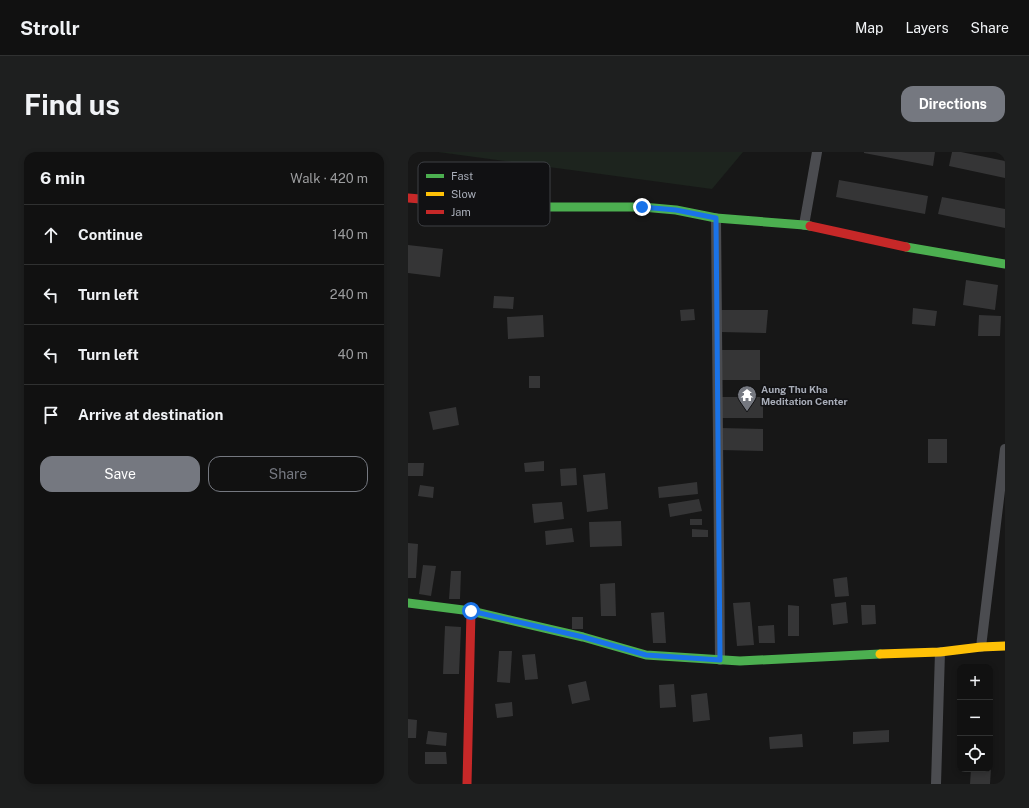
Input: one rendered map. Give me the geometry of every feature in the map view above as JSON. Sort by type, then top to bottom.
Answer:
[{"type":"street","points":[[804,225],[817,152]]},
{"type":"street","points":[[408,198],[418,199]]},
{"type":"street","points":[[550,208],[642,207],[676,210],[716,218],[804,225],[920,250],[1005,264]]},
{"type":"street","points":[[716,218],[720,660]]},
{"type":"street","points":[[982,647],[1005,449]]},
{"type":"street","points":[[408,603],[471,611],[583,637],[646,655],[740,661],[940,652],[1005,646]]},
{"type":"street","points":[[467,784],[471,611]]},
{"type":"street","points":[[936,784],[940,652]]},
{"type":"shaded area","points":[[438,152],[743,152],[712,189],[550,167],[550,162],[512,162]]},
{"type":"building","points":[[864,152],[935,152],[933,166]]},
{"type":"building","points":[[952,152],[961,152],[1005,161],[1005,178],[949,166]]},
{"type":"building","points":[[839,180],[928,196],[925,214],[836,197]]},
{"type":"building","points":[[942,197],[1005,209],[1005,228],[938,214]]},
{"type":"building","points":[[408,245],[443,249],[440,277],[408,273]]},
{"type":"building","points":[[966,280],[998,285],[995,310],[963,305]]},
{"type":"building","points":[[494,296],[514,297],[513,309],[493,308]]},
{"type":"building","points":[[913,308],[937,311],[935,326],[912,324]]},
{"type":"building","points":[[694,309],[695,320],[681,321],[680,310]]},
{"type":"building","points":[[721,310],[768,310],[766,333],[721,332]]},
{"type":"building","points":[[543,315],[544,337],[508,339],[507,317]]},
{"type":"building","points":[[979,315],[1001,316],[1000,336],[978,336]]},
{"type":"building","points":[[721,350],[760,350],[760,380],[721,380]]},
{"type":"building","points":[[529,376],[540,376],[540,388],[529,388]]},
{"type":"building","points":[[721,397],[763,397],[763,418],[721,418]]},
{"type":"building","points":[[456,407],[459,425],[433,430],[429,412]]},
{"type":"building","points":[[721,428],[763,429],[763,451],[721,450]]},
{"type":"building","points":[[928,439],[947,439],[947,463],[928,463]]},
{"type":"building","points":[[544,461],[544,471],[525,472],[524,463]]},
{"type":"building","points":[[408,463],[424,463],[423,476],[408,476]]},
{"type":"building","points":[[576,468],[577,485],[561,486],[560,469]]},
{"type":"building","points":[[605,473],[608,509],[587,512],[583,475]]},
{"type":"building","points":[[697,482],[698,494],[659,498],[658,487]]},
{"type":"building","points":[[420,485],[434,487],[433,498],[418,496]]},
{"type":"building","points":[[699,499],[702,511],[670,517],[668,504]]},
{"type":"building","points":[[562,502],[564,519],[534,523],[532,504]]},
{"type":"building","points":[[690,519],[702,519],[702,525],[690,525]]},
{"type":"building","points":[[621,521],[622,546],[590,547],[589,522]]},
{"type":"building","points":[[572,528],[574,542],[546,545],[545,531]]},
{"type":"building","points":[[692,529],[708,530],[708,537],[692,537]]},
{"type":"building","points":[[408,543],[418,544],[416,578],[408,578]]},
{"type":"building","points":[[423,565],[436,566],[431,596],[419,594]]},
{"type":"building","points":[[451,571],[461,571],[460,599],[449,599]]},
{"type":"building","points":[[847,577],[849,596],[835,597],[833,579]]},
{"type":"building","points":[[615,583],[616,616],[601,616],[600,584]]},
{"type":"building","points":[[750,602],[754,645],[737,646],[733,603]]},
{"type":"building","points":[[846,602],[848,623],[833,625],[831,604]]},
{"type":"building","points":[[788,605],[799,606],[799,636],[788,636]]},
{"type":"building","points":[[861,605],[875,605],[876,624],[862,625]]},
{"type":"building","points":[[664,612],[666,643],[653,643],[651,613]]},
{"type":"building","points":[[572,617],[583,617],[583,629],[572,629]]},
{"type":"building","points":[[774,625],[775,643],[759,643],[758,626]]},
{"type":"building","points":[[445,626],[461,627],[459,674],[443,674]]},
{"type":"building","points":[[499,651],[512,651],[510,683],[497,682]]},
{"type":"building","points":[[535,654],[538,679],[525,680],[522,655]]},
{"type":"building","points":[[586,681],[590,700],[572,704],[568,685]]},
{"type":"building","points":[[674,684],[676,707],[660,708],[659,685]]},
{"type":"building","points":[[707,693],[710,720],[693,722],[691,695]]},
{"type":"building","points":[[512,702],[513,716],[497,718],[495,704]]},
{"type":"building","points":[[408,719],[417,720],[416,738],[408,738]]},
{"type":"building","points":[[889,730],[889,742],[853,744],[853,732]]},
{"type":"building","points":[[428,731],[447,733],[446,746],[426,744]]},
{"type":"building","points":[[802,734],[803,747],[770,749],[769,737]]},
{"type":"building","points":[[425,752],[446,752],[447,764],[425,764]]},
{"type":"building","points":[[971,772],[991,772],[990,784],[970,784]]},
{"type":"traffic: fast","points":[[550,207],[642,207],[676,210],[716,218],[810,226]]},
{"type":"traffic: fast","points":[[906,247],[1005,264]]},
{"type":"traffic: fast","points":[[408,603],[471,611],[583,637],[646,655],[740,661],[880,654]]},
{"type":"traffic: slow","points":[[880,654],[940,652],[981,647],[1005,646]]},
{"type":"traffic: jam","points":[[408,198],[418,199]]},
{"type":"traffic: jam","points":[[810,226],[906,247]]},
{"type":"traffic: jam","points":[[467,784],[471,611]]},
{"type":"place","name":"Aung Thu Kha Meditation Center","points":[[747,412]]},
{"type":"route","points":[[471,611],[583,637],[646,655],[720,660],[716,218],[676,210],[642,207]]}]
